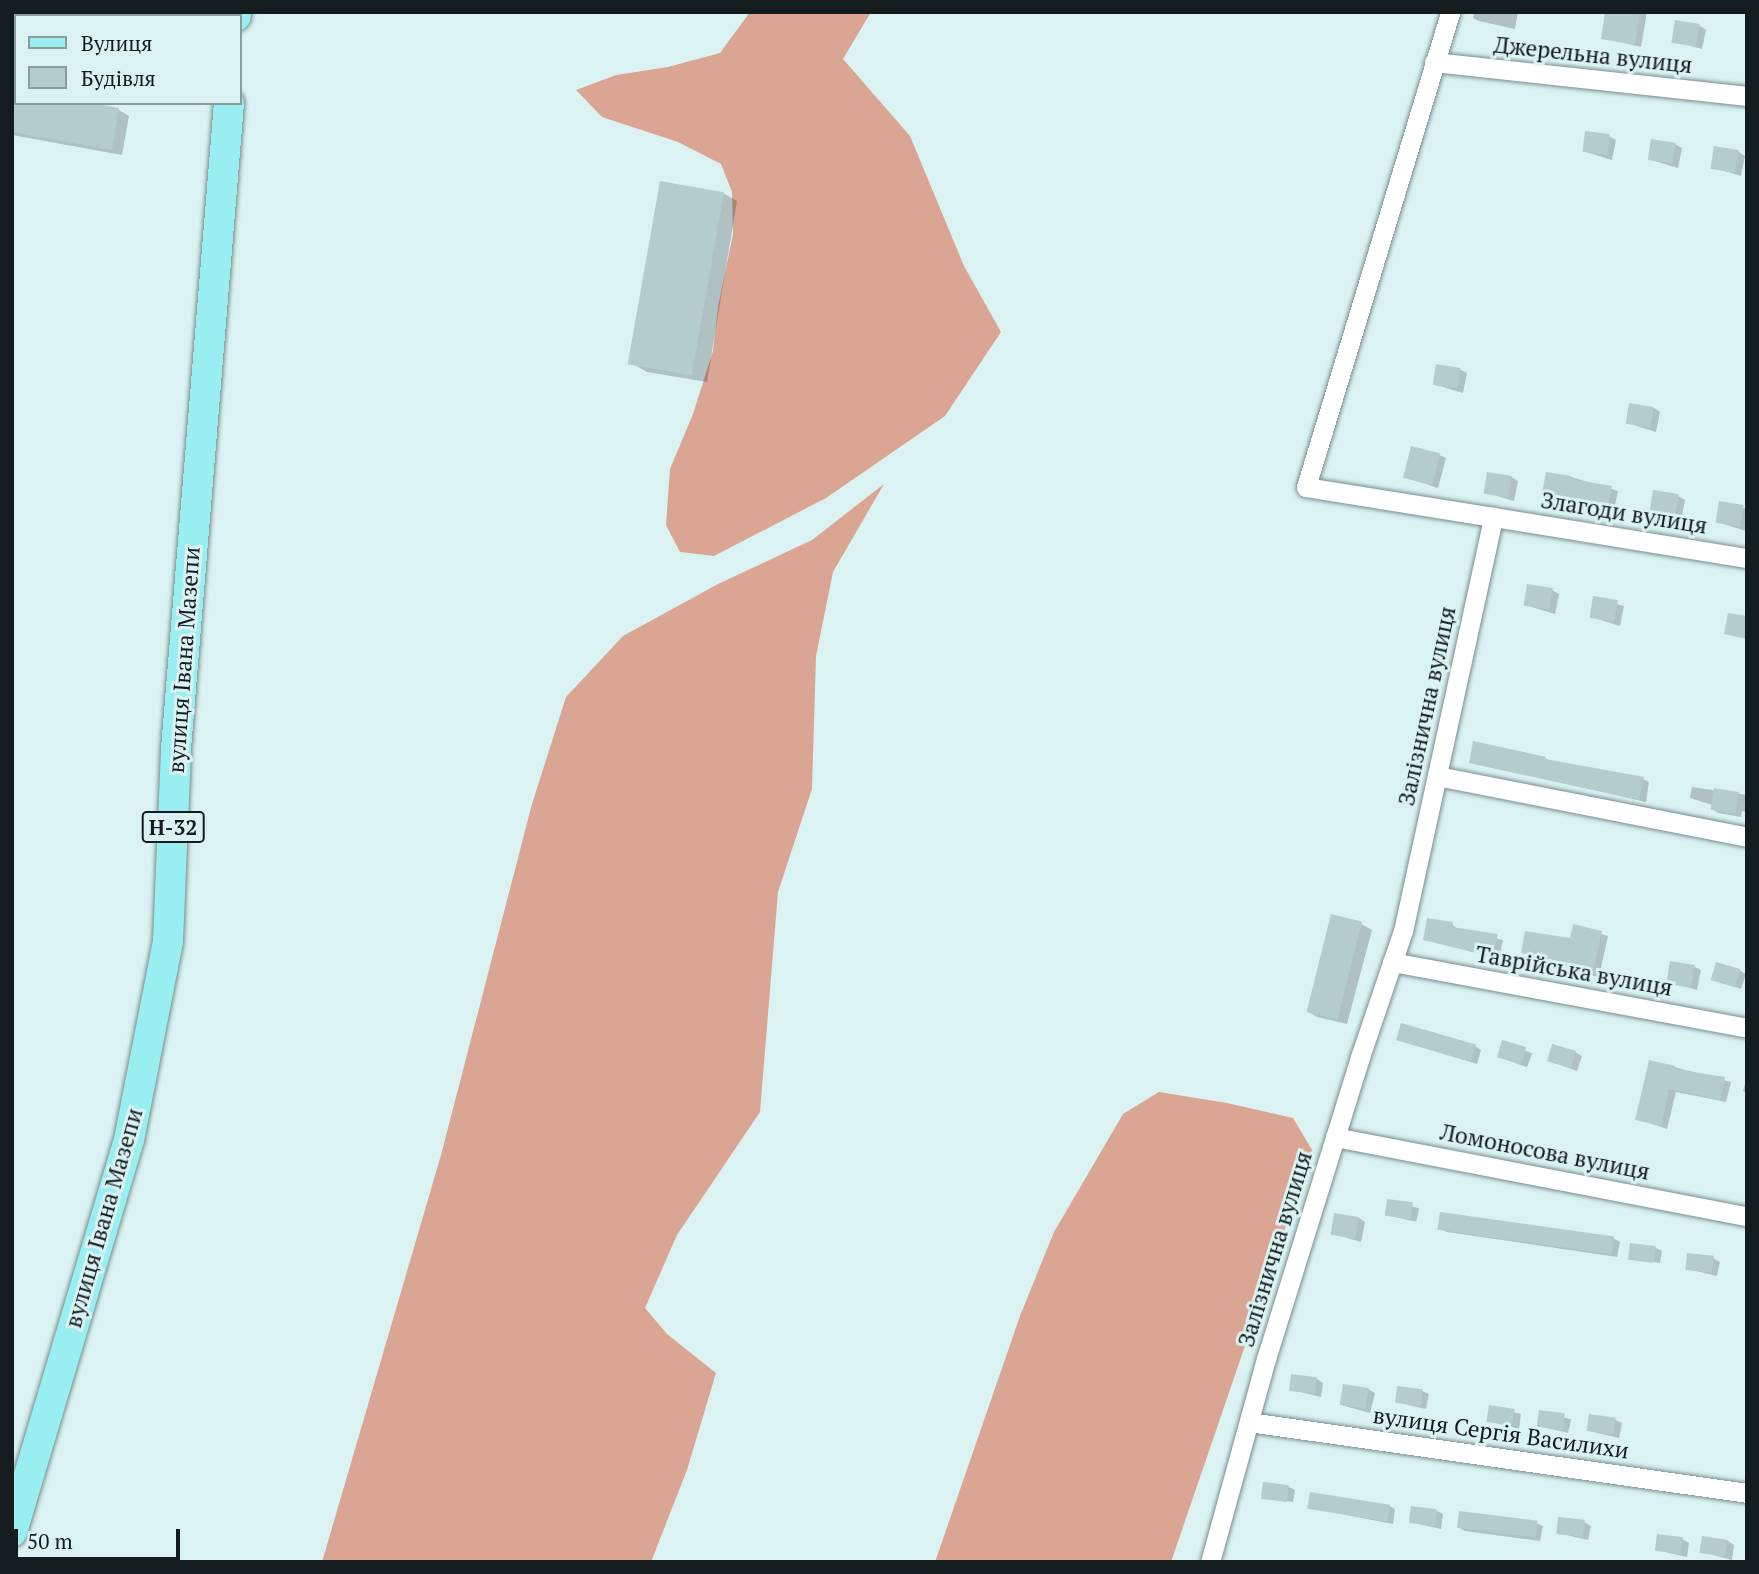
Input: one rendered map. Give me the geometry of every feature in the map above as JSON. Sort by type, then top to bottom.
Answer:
[{"type":"main road","name":"вулиця Івана Мазепи","points":[[12,1532],[129,1140],[168,942],[176,749],[229,105]]},
{"type":"street","points":[[1450,12],[1306,487],[1493,517]]},
{"type":"street","name":"Джерельна вулиця","points":[[1434,62],[1747,96]]},
{"type":"street","name":"Злагоди вулиця","points":[[1493,517],[1747,558]]},
{"type":"street","name":"Залізнична вулиця","points":[[1210,1562],[1335,1137],[1403,931],[1493,517]]},
{"type":"street","points":[[1437,776],[1747,837]]},
{"type":"street","name":"Таврійська вулиця","points":[[1392,962],[1747,1028]]},
{"type":"street","name":"Ломоносова вулиця","points":[[1335,1137],[1747,1216]]},
{"type":"street","name":"вулиця Сергія Василихи","points":[[1249,1422],[1747,1493]]},
{"type":"shaded area","points":[[750,12],[871,12],[843,59],[910,136],[964,266],[1001,332],[945,416],[826,498],[714,556],[680,552],[666,525],[670,469],[693,414],[713,351],[718,307],[733,234],[732,192],[721,164],[678,142],[602,117],[576,90],[616,75],[668,67],[720,53]]},
{"type":"shaded area","points":[[884,484],[833,572],[816,656],[812,789],[778,892],[760,1112],[677,1235],[645,1308],[667,1334],[716,1373],[687,1470],[651,1562],[322,1562],[441,1155],[532,804],[566,697],[623,636],[718,584],[812,540]]},
{"type":"shaded area","points":[[1159,1092],[1227,1103],[1293,1118],[1312,1150],[1171,1562],[935,1562],[1020,1316],[1054,1232],[1123,1114]]},
{"type":"building","points":[[1605,12],[1640,12],[1635,45],[1601,39]]},
{"type":"building","points":[[1675,20],[1700,24],[1696,47],[1671,43]]},
{"type":"building","points":[[12,103],[103,105],[119,108],[112,150],[12,132]]},
{"type":"building","points":[[1585,131],[1610,134],[1607,155],[1582,152]]},
{"type":"building","points":[[1651,139],[1676,143],[1672,164],[1648,160]]},
{"type":"building","points":[[1714,146],[1739,150],[1735,173],[1710,169]]},
{"type":"building","points":[[660,181],[724,192],[692,375],[628,364]]},
{"type":"building","points":[[1436,364],[1461,368],[1457,389],[1433,385]]},
{"type":"building","points":[[1629,403],[1654,407],[1650,428],[1626,424]]},
{"type":"building","points":[[1411,446],[1440,453],[1432,485],[1403,478]]},
{"type":"building","points":[[1487,472],[1512,476],[1508,498],[1484,494]]},
{"type":"building","points":[[1546,472],[1612,486],[1608,509],[1542,493]]},
{"type":"building","points":[[1653,490],[1679,494],[1675,516],[1650,512]]},
{"type":"building","points":[[1719,501],[1744,505],[1740,527],[1716,523]]},
{"type":"building","points":[[1527,584],[1553,588],[1549,610],[1524,606]]},
{"type":"building","points":[[1593,596],[1618,600],[1614,622],[1590,618]]},
{"type":"building","points":[[1728,613],[1747,616],[1747,639],[1724,634]]},
{"type":"building","points":[[1473,741],[1546,757],[1545,759],[1644,777],[1639,800],[1469,763]]},
{"type":"building","points":[[1714,788],[1739,792],[1735,814],[1711,810]]},
{"type":"building","points":[[1331,914],[1362,922],[1338,1020],[1307,1012]]},
{"type":"building","points":[[1427,918],[1453,922],[1452,927],[1498,934],[1493,957],[1423,940]]},
{"type":"building","points":[[1573,924],[1602,931],[1592,975],[1563,968],[1564,962],[1521,953],[1525,931],[1570,938]]},
{"type":"building","points":[[1670,961],[1695,965],[1691,988],[1666,984]]},
{"type":"building","points":[[1716,962],[1740,969],[1735,987],[1711,980]]},
{"type":"building","points":[[1401,1023],[1476,1044],[1471,1062],[1396,1040]]},
{"type":"building","points":[[1502,1040],[1526,1047],[1521,1064],[1497,1057]]},
{"type":"building","points":[[1552,1044],[1576,1051],[1571,1068],[1547,1061]]},
{"type":"building","points":[[1649,1060],[1675,1066],[1674,1069],[1725,1077],[1720,1100],[1669,1089],[1661,1126],[1635,1120]]},
{"type":"building","points":[[1387,1199],[1413,1202],[1411,1219],[1385,1216]]},
{"type":"building","points":[[1440,1212],[1614,1236],[1612,1254],[1437,1230]]},
{"type":"building","points":[[1334,1213],[1359,1217],[1355,1239],[1331,1235]]},
{"type":"building","points":[[1630,1243],[1656,1246],[1654,1263],[1628,1260]]},
{"type":"building","points":[[1687,1253],[1714,1256],[1712,1273],[1685,1270]]},
{"type":"building","points":[[1291,1374],[1317,1377],[1315,1394],[1289,1391]]},
{"type":"building","points":[[1343,1384],[1369,1388],[1365,1409],[1340,1405]]},
{"type":"building","points":[[1397,1386],[1423,1389],[1421,1406],[1395,1403]]},
{"type":"building","points":[[1489,1405],[1515,1409],[1512,1426],[1486,1422]]},
{"type":"building","points":[[1539,1410],[1565,1413],[1563,1430],[1537,1427]]},
{"type":"building","points":[[1589,1414],[1616,1418],[1613,1435],[1587,1431]]},
{"type":"building","points":[[1263,1482],[1289,1485],[1287,1502],[1261,1499]]},
{"type":"building","points":[[1310,1492],[1390,1505],[1387,1521],[1307,1509]]},
{"type":"building","points":[[1411,1506],[1437,1509],[1435,1526],[1409,1523]]},
{"type":"building","points":[[1459,1511],[1537,1521],[1535,1538],[1457,1528]]},
{"type":"building","points":[[1558,1517],[1585,1520],[1583,1537],[1556,1534]]},
{"type":"building","points":[[1657,1534],[1683,1537],[1681,1554],[1655,1551]]},
{"type":"building","points":[[1702,1536],[1728,1540],[1725,1557],[1699,1553]]}]
